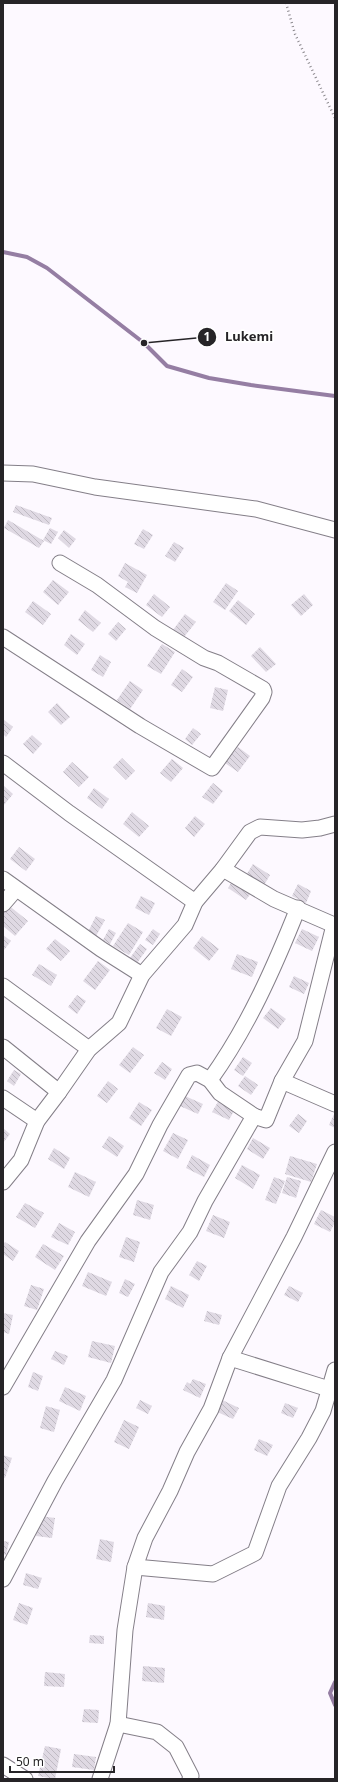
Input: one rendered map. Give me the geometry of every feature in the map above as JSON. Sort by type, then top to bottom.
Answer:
[{"type":"street","points":[[3,473],[33,474],[95,487],[256,509],[335,530]]},
{"type":"street","points":[[3,638],[140,726],[212,768],[262,698],[264,692],[263,689],[218,663],[204,658],[155,628],[97,586],[60,563]]},
{"type":"street","points":[[3,763],[69,813],[195,902]]},
{"type":"street","points":[[3,1182],[21,1160],[36,1121],[60,1092],[89,1049],[119,1023],[142,975],[185,924],[195,902],[223,869],[250,832],[260,827],[302,830],[320,828],[335,824]]},
{"type":"street","points":[[3,1387],[88,1242],[136,1174],[160,1125],[189,1075],[197,1073],[210,1080],[220,1093],[254,1116],[266,1120],[282,1081],[305,1041],[334,925],[274,898],[223,869]]},
{"type":"street","points":[[3,879],[101,949],[142,975]]},
{"type":"street","points":[[3,904],[16,889]]},
{"type":"street","points":[[210,1080],[225,1058],[272,973],[298,908]]},
{"type":"street","points":[[3,986],[89,1049]]},
{"type":"street","points":[[3,1047],[60,1092]]},
{"type":"street","points":[[282,1081],[335,1104]]},
{"type":"street","points":[[3,1098],[36,1121]]},
{"type":"street","points":[[3,1579],[55,1481],[114,1380],[161,1272],[190,1232],[205,1201],[254,1116]]},
{"type":"street","points":[[100,1779],[118,1724],[125,1630],[135,1566],[145,1538],[170,1491],[187,1452],[211,1409],[230,1358],[294,1237],[335,1152]]},
{"type":"street","points":[[230,1358],[329,1389]]},
{"type":"street","points":[[135,1566],[213,1574],[255,1553],[279,1486],[323,1411],[335,1370]]},
{"type":"street","points":[[118,1724],[157,1732],[176,1747],[191,1776],[190,1779]]},
{"type":"street","points":[[3,1765],[25,1779]]},
{"type":"path","points":[[286,3],[295,34],[335,118]]},
{"type":"building","points":[[16,505],[52,518],[49,525],[13,512]]},
{"type":"building","points":[[8,520],[44,541],[39,548],[4,528]]},
{"type":"building","points":[[50,528],[58,532],[51,544],[43,540]]},
{"type":"building","points":[[143,529],[153,535],[144,549],[134,544]]},
{"type":"building","points":[[64,530],[76,539],[69,548],[58,538]]},
{"type":"building","points":[[174,542],[184,548],[175,562],[165,556]]},
{"type":"building","points":[[125,563],[147,575],[137,593],[125,587],[128,582],[118,576]]},
{"type":"building","points":[[53,580],[69,592],[58,605],[43,592]]},
{"type":"building","points":[[226,583],[238,591],[225,610],[213,602]]},
{"type":"building","points":[[154,594],[170,607],[162,617],[146,605]]},
{"type":"building","points":[[304,594],[313,605],[301,616],[291,605]]},
{"type":"building","points":[[238,600],[255,614],[246,625],[229,611]]},
{"type":"building","points":[[33,601],[51,614],[43,625],[25,612]]},
{"type":"building","points":[[85,610],[101,623],[93,632],[78,620]]},
{"type":"building","points":[[185,614],[196,622],[184,637],[173,630]]},
{"type":"building","points":[[118,622],[126,629],[116,641],[108,634]]},
{"type":"building","points":[[71,634],[85,644],[77,655],[64,645]]},
{"type":"building","points":[[162,644],[175,652],[161,674],[147,666]]},
{"type":"building","points":[[260,647],[276,664],[266,672],[251,656]]},
{"type":"building","points":[[100,655],[111,662],[103,677],[91,670]]},
{"type":"building","points":[[182,669],[193,677],[182,692],[171,685]]},
{"type":"building","points":[[130,681],[143,690],[130,709],[117,700]]},
{"type":"building","points":[[215,687],[228,690],[223,711],[210,708]]},
{"type":"building","points":[[57,703],[70,717],[61,725],[48,712]]},
{"type":"building","points":[[3,719],[13,727],[6,737],[3,734]]},
{"type":"building","points":[[193,728],[201,734],[192,745],[185,739]]},
{"type":"building","points":[[32,735],[42,744],[33,754],[23,744]]},
{"type":"building","points":[[238,747],[250,756],[238,772],[225,763]]},
{"type":"building","points":[[122,758],[135,771],[126,780],[113,767]]},
{"type":"building","points":[[172,759],[183,768],[171,782],[160,773]]},
{"type":"building","points":[[72,762],[89,777],[79,787],[63,772]]},
{"type":"building","points":[[213,783],[223,791],[213,804],[202,797]]},
{"type":"building","points":[[3,785],[13,794],[3,806]]},
{"type":"building","points":[[94,788],[109,799],[102,809],[87,798]]},
{"type":"building","points":[[132,812],[149,826],[139,837],[123,824]]},
{"type":"building","points":[[195,816],[205,824],[194,837],[185,828]]},
{"type":"building","points":[[19,847],[35,859],[26,871],[10,859]]},
{"type":"building","points":[[253,864],[270,875],[263,887],[245,877]]},
{"type":"building","points":[[234,878],[253,890],[246,900],[228,888]]},
{"type":"building","points":[[298,884],[311,891],[306,903],[292,896]]},
{"type":"building","points":[[141,896],[155,903],[149,915],[135,908]]},
{"type":"building","points":[[7,904],[28,921],[15,936],[3,926],[3,909]]},
{"type":"building","points":[[96,916],[105,920],[96,936],[88,932]]},
{"type":"building","points":[[128,923],[143,932],[129,955],[113,946]]},
{"type":"building","points":[[109,929],[116,933],[110,944],[103,940]]},
{"type":"building","points":[[153,929],[160,934],[153,945],[145,940]]},
{"type":"building","points":[[302,929],[319,937],[312,951],[295,943]]},
{"type":"building","points":[[3,935],[11,941],[4,950],[3,950]]},
{"type":"building","points":[[202,936],[219,949],[209,961],[193,948]]},
{"type":"building","points":[[55,939],[70,951],[61,961],[46,949]]},
{"type":"building","points":[[140,944],[147,949],[137,963],[130,958]]},
{"type":"building","points":[[237,954],[258,962],[252,977],[231,969]]},
{"type":"building","points":[[98,961],[110,970],[95,990],[83,981]]},
{"type":"building","points":[[39,964],[57,975],[51,986],[32,975]]},
{"type":"building","points":[[294,976],[309,983],[304,994],[289,987]]},
{"type":"building","points":[[77,995],[86,1001],[77,1014],[68,1007]]},
{"type":"building","points":[[271,1008],[286,1019],[278,1029],[263,1018]]},
{"type":"building","points":[[167,1009],[182,1017],[171,1036],[156,1028]]},
{"type":"building","points":[[133,1047],[144,1055],[130,1073],[119,1065]]},
{"type":"building","points":[[243,1057],[252,1063],[243,1076],[234,1070]]},
{"type":"building","points":[[162,1062],[172,1069],[165,1080],[154,1073]]},
{"type":"building","points":[[14,1070],[21,1074],[14,1086],[7,1081]]},
{"type":"building","points":[[245,1076],[258,1085],[251,1095],[238,1086]]},
{"type":"building","points":[[108,1081],[118,1089],[107,1103],[97,1096]]},
{"type":"building","points":[[185,1096],[203,1104],[198,1114],[180,1106]]},
{"type":"building","points":[[219,1100],[235,1109],[229,1120],[212,1112]]},
{"type":"building","points":[[139,1102],[152,1110],[141,1126],[129,1118]]},
{"type":"building","points":[[335,1112],[335,1128],[329,1125]]},
{"type":"building","points":[[298,1114],[307,1121],[299,1133],[289,1126]]},
{"type":"building","points":[[3,1128],[10,1134],[3,1143]]},
{"type":"building","points":[[173,1133],[188,1140],[178,1159],[163,1151]]},
{"type":"building","points":[[109,1136],[124,1146],[117,1157],[102,1147]]},
{"type":"building","points":[[253,1138],[270,1148],[263,1159],[247,1149]]},
{"type":"building","points":[[54,1148],[70,1158],[64,1169],[48,1159]]},
{"type":"building","points":[[192,1155],[210,1165],[204,1177],[186,1168]]},
{"type":"building","points":[[290,1156],[317,1164],[311,1182],[285,1174]]},
{"type":"building","points":[[242,1165],[260,1175],[253,1189],[235,1178]]},
{"type":"building","points":[[75,1172],[96,1182],[89,1197],[68,1187]]},
{"type":"building","points":[[274,1177],[285,1181],[276,1204],[265,1200]]},
{"type":"building","points":[[287,1177],[301,1181],[296,1198],[282,1193]]},
{"type":"building","points":[[137,1200],[154,1205],[150,1220],[133,1215]]},
{"type":"building","points":[[25,1203],[44,1213],[35,1228],[16,1217]]},
{"type":"building","points":[[321,1210],[335,1217],[335,1222],[330,1232],[314,1224]]},
{"type":"building","points":[[213,1215],[230,1222],[224,1238],[206,1231]]},
{"type":"building","points":[[59,1223],[75,1232],[68,1245],[51,1237]]},
{"type":"building","points":[[126,1237],[140,1242],[134,1262],[119,1257]]},
{"type":"building","points":[[5,1242],[19,1251],[13,1261],[3,1254],[3,1244]]},
{"type":"building","points":[[43,1244],[64,1256],[55,1270],[35,1257]]},
{"type":"building","points":[[197,1261],[207,1266],[199,1281],[189,1275]]},
{"type":"building","points":[[88,1272],[112,1282],[106,1296],[82,1286]]},
{"type":"building","points":[[125,1279],[135,1284],[128,1297],[119,1293]]},
{"type":"building","points":[[31,1285],[44,1289],[37,1310],[24,1306]]},
{"type":"building","points":[[171,1286],[189,1295],[183,1308],[165,1299]]},
{"type":"building","points":[[289,1286],[303,1293],[298,1302],[284,1295]]},
{"type":"building","points":[[207,1311],[222,1315],[219,1325],[204,1321]]},
{"type":"building","points":[[3,1313],[13,1315],[9,1334],[3,1332]]},
{"type":"building","points":[[92,1341],[115,1346],[111,1363],[88,1357]]},
{"type":"building","points":[[55,1351],[68,1356],[64,1365],[51,1359]]},
{"type":"building","points":[[33,1372],[43,1376],[38,1391],[28,1387]]},
{"type":"building","points":[[193,1379],[206,1384],[200,1398],[183,1390],[187,1382],[190,1384]]},
{"type":"building","points":[[65,1387],[86,1396],[80,1411],[59,1401]]},
{"type":"building","points":[[220,1399],[239,1408],[233,1419],[215,1411]]},
{"type":"building","points":[[140,1400],[152,1406],[148,1414],[136,1408]]},
{"type":"building","points":[[285,1403],[298,1408],[293,1418],[281,1413]]},
{"type":"building","points":[[46,1406],[60,1410],[54,1432],[40,1428]]},
{"type":"building","points":[[124,1420],[139,1427],[129,1449],[114,1442]]},
{"type":"building","points":[[259,1439],[273,1445],[267,1456],[254,1450]]},
{"type":"building","points":[[3,1455],[12,1458],[5,1478],[3,1477]]},
{"type":"building","points":[[40,1516],[55,1518],[52,1538],[36,1536]]},
{"type":"building","points":[[100,1539],[114,1542],[111,1562],[96,1559]]},
{"type":"building","points":[[3,1541],[9,1542],[6,1555],[3,1554]]},
{"type":"building","points":[[26,1573],[42,1578],[38,1589],[23,1585]]},
{"type":"building","points":[[19,1603],[33,1608],[27,1625],[13,1620]]},
{"type":"building","points":[[148,1603],[165,1606],[164,1620],[146,1617]]},
{"type":"building","points":[[90,1635],[104,1636],[104,1644],[89,1643]]},
{"type":"building","points":[[143,1666],[165,1668],[164,1683],[142,1681]]},
{"type":"building","points":[[45,1672],[65,1674],[64,1687],[44,1686]]},
{"type":"building","points":[[84,1709],[99,1710],[98,1723],[82,1722]]},
{"type":"building","points":[[45,1746],[61,1749],[55,1779],[38,1776]]},
{"type":"building","points":[[74,1754],[96,1757],[94,1770],[72,1767]]},
{"type":"waterway","points":[[3,252],[27,257],[47,268],[144,343],[167,366],[209,378],[335,396]]},
{"type":"waterway","points":[[335,1682],[330,1693],[335,1705]]},
{"type":"place","name":"Lukemi","points":[[144,343]]}]
